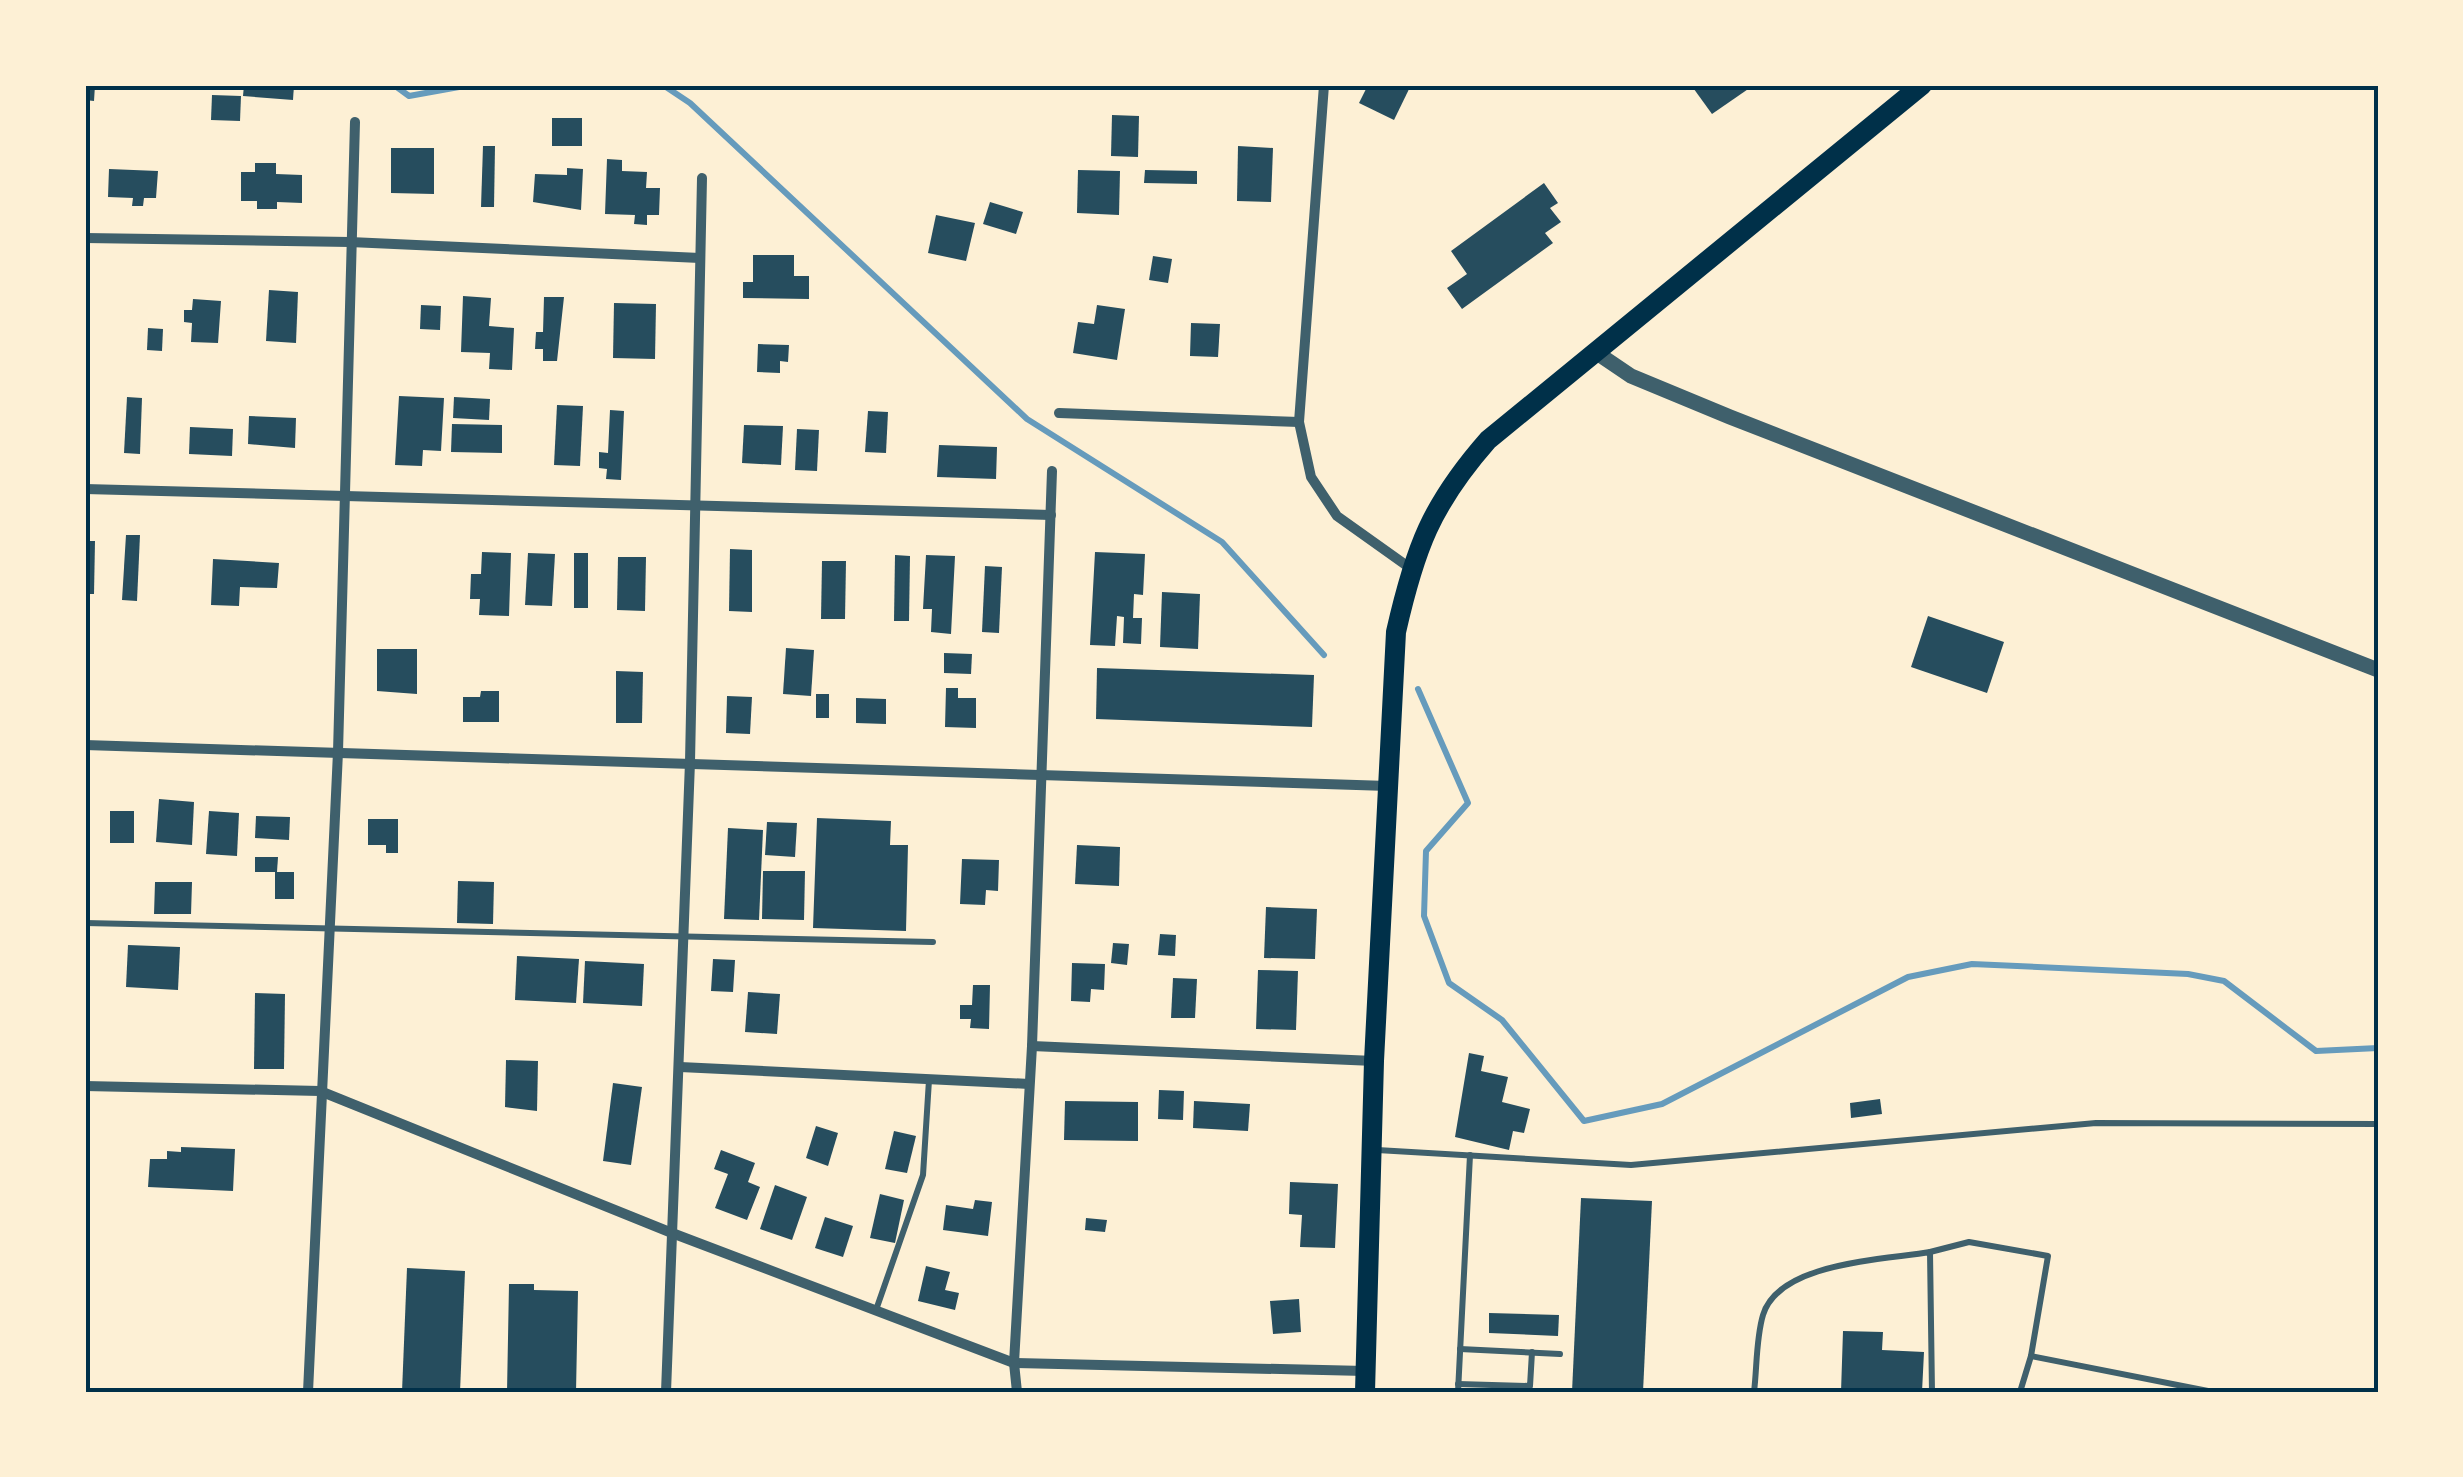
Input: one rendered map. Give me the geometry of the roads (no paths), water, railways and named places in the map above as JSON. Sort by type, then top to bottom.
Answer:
[{"type":"highway","points":[[1366,1381],[1374,1061],[1396,632],[1410,568],[1434,510],[1454,478],[1488,440],[1922,85]]},
{"type":"street","points":[[1324,85],[1299,422],[1310,478],[1337,516],[1410,568]]},
{"type":"street","points":[[308,1392],[338,752],[355,122]]},
{"type":"street","points":[[666,1392],[690,762],[702,178]]},
{"type":"street","points":[[85,238],[350,242],[700,258]]},
{"type":"street","points":[[1597,353],[1632,376],[1730,417],[2378,670]]},
{"type":"street","points":[[1059,413],[1299,422]]},
{"type":"street","points":[[1016,1392],[1014,1363],[1032,1046],[1052,471]]},
{"type":"street","points":[[85,489],[1050,516]]},
{"type":"street","points":[[85,745],[1040,772],[1388,786]]},
{"type":"street","points":[[1032,1046],[1374,1061]]},
{"type":"street","points":[[680,1067],[1029,1084]]},
{"type":"street","points":[[85,1086],[320,1091],[672,1233],[1014,1363],[1366,1381]]},
{"type":"lane","points":[[85,923],[933,942]]},
{"type":"lane","points":[[876,1310],[923,1175],[929,1079]]},
{"type":"lane","points":[[1374,1150],[1631,1165],[2096,1123],[2378,1124]]},
{"type":"lane","points":[[1470,1156],[1458,1388],[1530,1386],[1532,1352]]},
{"type":"lane","points":[[1754,1392],[1763,1313],[1777,1291],[1806,1274],[1969,1242],[2048,1256],[2031,1356],[2020,1392]]},
{"type":"lane","points":[[1930,1252],[1932,1392]]},
{"type":"lane","points":[[1460,1348],[1560,1354]]},
{"type":"lane","points":[[2031,1356],[2213,1392]]},
{"type":"waterway","points":[[394,85],[409,96],[470,85]]},
{"type":"waterway","points":[[663,85],[690,103],[1027,419],[1222,542],[1324,655]]},
{"type":"waterway","points":[[1418,689],[1468,803],[1426,851],[1424,916],[1449,983],[1502,1020],[1584,1121],[1662,1104],[1908,977],[1972,964],[2188,974],[2224,981],[2316,1051],[2378,1048]]}]
